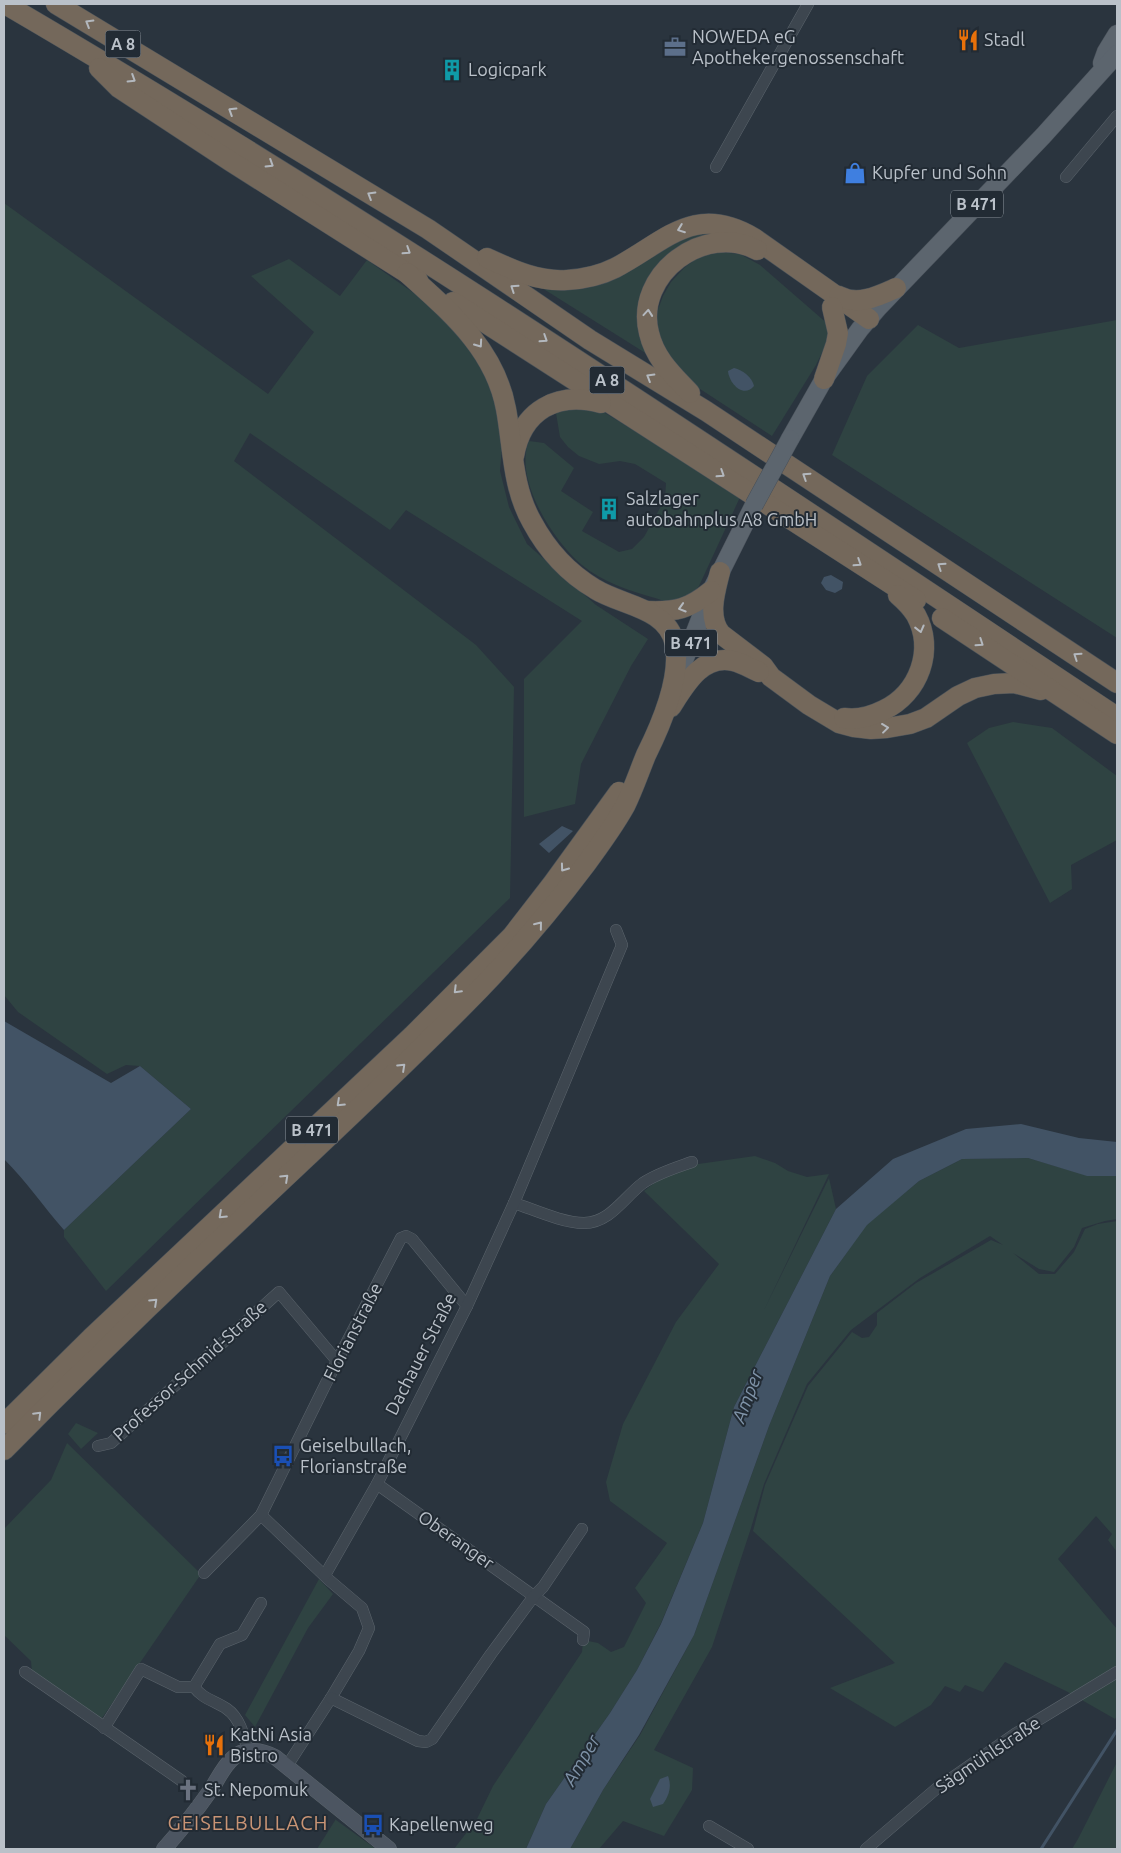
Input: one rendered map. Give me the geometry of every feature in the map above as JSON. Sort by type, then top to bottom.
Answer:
[{"type":"highway","name":"A 8","points":[[5,4],[298,181],[454,281],[1117,717]]},
{"type":"highway","name":"A 8","points":[[56,4],[428,229],[590,340],[706,411],[1117,684]]},
{"type":"highway","points":[[90,54],[108,78],[119,88],[230,162],[407,273],[880,578],[1117,734]]},
{"type":"highway","points":[[428,229],[518,273],[551,280],[566,280],[599,275],[614,269],[664,237],[687,227],[713,224],[742,231],[833,301],[838,333],[824,379]]},
{"type":"highway","points":[[706,411],[660,361],[649,335],[647,324],[649,302],[654,289],[669,266],[679,256],[696,248],[720,242],[732,242],[748,246],[766,255],[865,324]]},
{"type":"highway","points":[[407,273],[459,320],[490,362],[503,396],[517,484],[530,518],[544,542],[560,562],[594,589],[612,598],[648,611],[665,623],[674,640],[676,651],[671,696]]},
{"type":"highway","points":[[833,301],[844,299],[856,301],[871,298],[896,288]]},
{"type":"highway","points":[[513,463],[516,448],[525,426],[544,407],[555,402],[570,399],[585,399],[617,409]]},
{"type":"highway","points":[[720,572],[715,592],[713,613],[716,628],[758,667],[809,705],[839,723],[871,729],[910,724],[926,718],[958,696],[975,688],[994,684],[1014,683],[1035,687],[1065,700]]},
{"type":"highway","points":[[823,713],[846,719],[876,714],[900,700],[910,690],[919,675],[923,660],[923,645],[921,630],[916,616],[909,605],[880,578]]},
{"type":"highway","points":[[648,611],[683,608],[711,591]]},
{"type":"highway","points":[[660,726],[690,679],[708,663],[722,660],[758,667]]},
{"type":"highway","name":"B 471","points":[[4,1450],[103,1350],[425,1046],[524,943],[603,841],[625,805],[660,726],[671,696]]},
{"type":"highway","name":"B 471","points":[[4,1424],[91,1338],[412,1036],[512,936],[554,883],[645,759]]},
{"type":"main road","points":[[1095,80],[1106,52],[1117,34]]},
{"type":"main road","name":"B 471","points":[[671,696],[720,572],[754,505],[824,379],[865,324],[896,288],[1095,80],[1117,54]]},
{"type":"main road","points":[[1095,80],[1117,65]]},
{"type":"street","points":[[716,167],[808,4]]},
{"type":"street","points":[[1066,177],[1117,116]]},
{"type":"street","name":"Dachauer Straße","points":[[325,1576],[376,1484],[467,1306],[514,1203],[622,944],[616,930]]},
{"type":"street","points":[[514,1203],[572,1222],[586,1223],[605,1218],[643,1184],[660,1173],[692,1162]]},
{"type":"street","name":"Florianstraße","points":[[204,1573],[222,1552],[261,1515],[337,1361],[401,1238],[406,1236],[412,1239],[467,1306]]},
{"type":"street","name":"Professor-Schmid-Straße","points":[[98,1446],[111,1443],[279,1292],[337,1361]]},
{"type":"street","name":"Oberanger","points":[[376,1484],[584,1632],[583,1640]]},
{"type":"street","points":[[261,1515],[325,1576],[362,1608],[369,1628],[359,1651],[331,1698],[286,1766]]},
{"type":"street","points":[[331,1698],[418,1741],[426,1742],[432,1739],[491,1654],[534,1596],[543,1587],[582,1529]]},
{"type":"street","points":[[194,1687],[220,1644],[242,1635],[261,1603]]},
{"type":"street","points":[[104,1728],[141,1669],[178,1687],[194,1687]]},
{"type":"street","points":[[25,1672],[182,1781]]},
{"type":"street","name":"Sägmühlstraße","points":[[866,1849],[936,1789],[1015,1734],[1117,1672]]},
{"type":"street","points":[[194,1687],[200,1695],[226,1709],[234,1716],[240,1724],[248,1751]]},
{"type":"street","points":[[164,1849],[208,1793],[232,1758],[248,1751],[266,1752],[388,1849]]},
{"type":"street","points":[[709,1826],[748,1849]]},
{"type":"green space","points":[[4,203],[268,394],[314,332],[251,276],[289,259],[340,296],[367,260],[442,313],[496,384],[504,423],[500,471],[509,507],[527,544],[596,605],[648,639],[631,666],[581,764],[575,804],[524,817],[524,679],[582,621],[406,510],[390,530],[250,433],[234,461],[476,645],[514,687],[510,898],[106,1291],[64,1237],[64,1230],[191,1109],[140,1066],[126,1065],[107,1074],[18,1012],[4,995]]},
{"type":"green space","points":[[691,232],[734,234],[665,260],[647,354],[542,288]]},
{"type":"green space","points":[[719,252],[740,254],[760,265],[829,325],[828,340],[816,365],[772,436],[674,372],[660,351],[656,315],[671,282],[699,256]]},
{"type":"green space","points":[[1117,320],[1117,638],[832,455],[867,376],[918,325],[959,348]]},
{"type":"green space","points":[[567,409],[600,410],[741,495],[699,586],[686,597],[674,602],[666,602],[607,581],[590,571],[571,555],[549,526],[531,491],[526,456],[529,441],[544,443],[574,468],[561,491],[593,512],[582,531],[619,552],[632,549],[644,537],[665,499],[666,483],[635,464],[620,461],[599,464],[579,456],[568,447],[560,437],[556,413]]},
{"type":"green space","points":[[1013,722],[1052,728],[1117,776],[1117,840],[1071,865],[1072,889],[1050,903],[967,743],[989,728]]},
{"type":"green space","points":[[755,1156],[775,1163],[788,1171],[807,1177],[829,1174],[764,1310],[829,1178],[836,1209],[734,1407],[703,1523],[661,1623],[637,1670],[610,1713],[546,1804],[526,1849],[454,1849],[477,1819],[493,1786],[582,1652],[583,1640],[598,1643],[611,1652],[624,1647],[646,1603],[635,1588],[667,1543],[610,1501],[606,1482],[623,1424],[676,1322],[719,1264],[644,1191],[662,1177],[684,1166]]},
{"type":"green space","points":[[1028,1158],[1089,1176],[1117,1176],[1117,1219],[1082,1228],[1074,1247],[1054,1272],[1039,1269],[1013,1253],[1039,1274],[1055,1274],[1074,1252],[1085,1229],[1098,1224],[1117,1221],[1117,1552],[1108,1540],[1112,1534],[1096,1516],[1058,1559],[1117,1629],[1117,1716],[1115,1719],[1066,1691],[1005,1662],[983,1692],[965,1685],[960,1692],[945,1686],[931,1705],[895,1727],[830,1688],[895,1663],[753,1531],[765,1485],[808,1386],[852,1332],[862,1338],[869,1337],[877,1325],[877,1313],[916,1283],[991,1240],[1003,1245],[990,1236],[920,1278],[851,1330],[807,1384],[764,1484],[712,1647],[654,1750],[693,1768],[692,1790],[664,1836],[623,1821],[599,1849],[570,1849],[603,1790],[640,1735],[694,1635],[769,1426],[830,1276],[867,1224],[919,1181],[962,1159]]},
{"type":"green space","points":[[76,1423],[98,1433],[81,1449],[68,1434]]},
{"type":"green space","points":[[67,1443],[201,1574],[100,1721],[32,1673],[31,1661],[4,1635],[4,1529],[51,1480]]},
{"type":"green space","points":[[319,1579],[333,1594],[308,1628],[255,1727],[245,1715]]},
{"type":"green space","points":[[1117,1762],[1117,1849],[1072,1849],[1078,1839]]},
{"type":"green space","points":[[336,1820],[376,1849],[317,1849]]},
{"type":"water","points":[[734,368],[747,374],[754,386],[750,390],[745,391],[737,388],[731,380],[728,371]]},
{"type":"water","points":[[831,575],[843,582],[842,589],[835,593],[826,590],[821,583],[824,577]]},
{"type":"water","points":[[562,826],[573,831],[549,853],[539,844]]},
{"type":"water","points":[[4,1021],[111,1083],[140,1066],[191,1109],[64,1230],[4,1159]]},
{"type":"water","name":"Amper","points":[[1021,1124],[1079,1138],[1117,1142],[1117,1176],[1087,1176],[1028,1158],[962,1159],[919,1181],[867,1225],[830,1276],[769,1426],[694,1635],[639,1735],[603,1790],[570,1849],[526,1849],[546,1804],[610,1713],[637,1670],[661,1624],[703,1523],[734,1407],[836,1209],[893,1159],[966,1129]]},
{"type":"water","points":[[668,1776],[670,1787],[667,1798],[663,1804],[653,1807],[650,1799],[660,1779]]},
{"type":"waterway","points":[[1041,1849],[1117,1730]]},
{"type":"place","name":"Stadl","points":[[968,40]]},
{"type":"place","name":"NOWEDA eG Apothekergenossenschaft","points":[[675,47]]},
{"type":"place","name":"Logicpark","points":[[452,70]]},
{"type":"place","name":"Kupfer und Sohn","points":[[855,173]]},
{"type":"place","name":"Salzlager autobahnplus A8 GmbH","points":[[609,509]]},
{"type":"place","name":"Geiselbullach, Florianstraße","points":[[283,1456]]},
{"type":"place","name":"KatNi Asia Bistro","points":[[214,1745]]},
{"type":"place","name":"St. Nepomuk","points":[[188,1790]]},
{"type":"place","name":"Kapellenweg","points":[[373,1825]]},
{"type":"district","name":"GEISELBULLACH","points":[[248,1823]]}]
